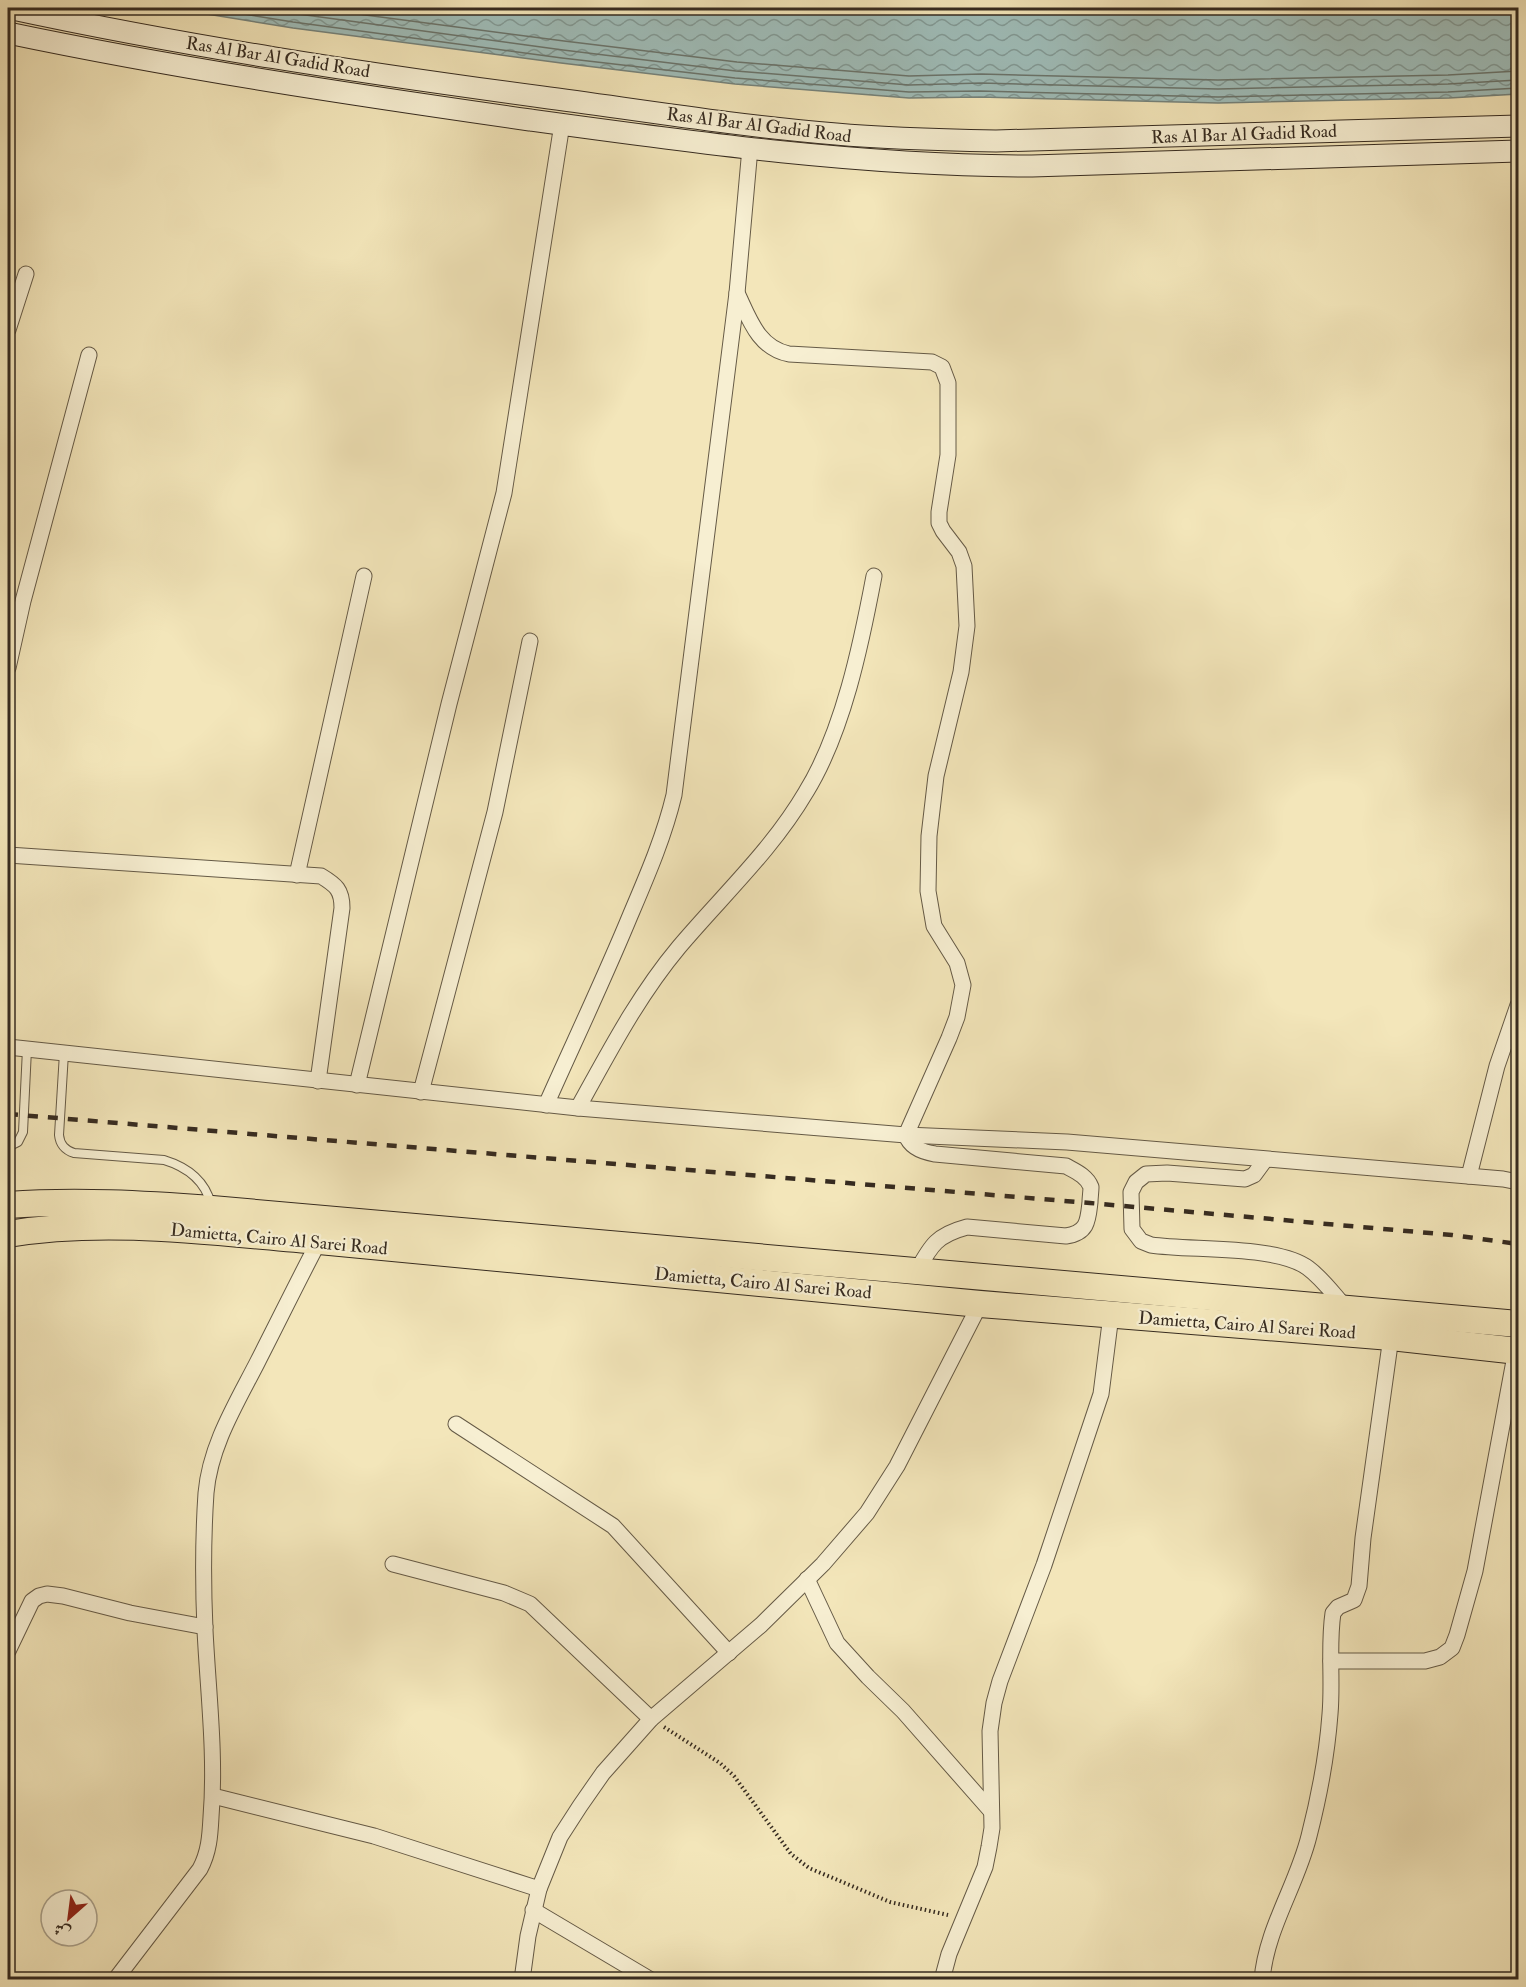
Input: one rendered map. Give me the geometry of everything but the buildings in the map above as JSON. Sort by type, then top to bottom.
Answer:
[{"type":"highway","name":"Damietta, Cairo Al Sarei Road","points":[[8,1205],[132,1204],[212,1209],[1518,1324]]},
{"type":"highway","name":"Damietta, Cairo Al Sarei Road","points":[[8,1234],[54,1228],[130,1227],[319,1241],[980,1304],[1391,1337],[1517,1351]]},
{"type":"main road","name":"Ras Al Bar Al Gadid Road","points":[[8,8],[240,51],[431,82],[754,126],[875,137],[1006,141],[1518,126]]},
{"type":"main road","points":[[44,40],[50,17]]},
{"type":"main road","name":"Ras Al Bar Al Gadid Road","points":[[8,33],[300,86],[562,124],[870,161],[992,166],[1518,152]]},
{"type":"street","points":[[357,1085],[449,704],[504,493],[562,124]]},
{"type":"street","points":[[546,1105],[651,866],[666,826],[674,795],[737,293],[750,148]]},
{"type":"street","points":[[8,330],[26,274]]},
{"type":"street","points":[[737,293],[757,333],[768,346],[777,352],[932,362],[942,367],[948,383],[948,455],[939,523],[959,552],[964,566],[967,626],[961,672],[936,776],[929,836],[928,891],[934,926],[957,963],[963,985],[957,1017],[906,1135],[916,1147],[935,1154],[1066,1166],[1082,1175],[1090,1187],[1088,1220],[1084,1228],[1076,1235],[967,1227],[951,1231],[930,1246],[917,1271]]},
{"type":"street","points":[[8,668],[23,601],[89,355]]},
{"type":"street","points":[[297,875],[364,576]]},
{"type":"street","points":[[578,1108],[648,986],[678,947],[773,841],[807,791],[831,741],[862,638],[874,576]]},
{"type":"street","points":[[421,1092],[495,812],[531,641]]},
{"type":"street","points":[[8,855],[321,876],[336,887],[342,896],[318,1081]]},
{"type":"street","points":[[1469,1176],[1497,1066],[1518,1005]]},
{"type":"street","points":[[8,1047],[578,1108],[906,1135],[1067,1142],[1518,1182]]},
{"type":"street","points":[[1265,1160],[1254,1175],[1245,1179],[1167,1173],[1146,1174],[1136,1182],[1131,1192],[1132,1229],[1135,1236],[1150,1245],[1270,1254],[1293,1259],[1319,1278],[1346,1308]]},
{"type":"street","points":[[115,1980],[203,1864],[210,1842],[213,1756],[205,1627],[206,1493],[209,1469],[234,1406],[319,1241]]},
{"type":"street","points":[[522,1980],[528,1936],[539,1889],[560,1838],[580,1806],[603,1773],[651,1719],[729,1653],[823,1564],[867,1513],[885,1487],[913,1437],[980,1304]]},
{"type":"street","points":[[942,1980],[949,1954],[985,1866],[992,1828],[990,1731],[994,1703],[1000,1681],[1044,1565],[1101,1394],[1112,1315]]},
{"type":"street","points":[[1264,1978],[1263,1963],[1270,1940],[1303,1858],[1309,1837],[1326,1750],[1330,1713],[1333,1613],[1338,1607],[1354,1600],[1359,1586],[1363,1538],[1391,1337]]},
{"type":"street","points":[[1331,1660],[1425,1661],[1440,1657],[1452,1648],[1474,1571],[1517,1351]]},
{"type":"street","points":[[456,1424],[613,1526],[729,1653]]},
{"type":"street","points":[[393,1564],[504,1593],[530,1604],[651,1719]]},
{"type":"street","points":[[807,1579],[837,1642],[861,1670],[903,1711],[991,1811]]},
{"type":"street","points":[[8,1651],[32,1601],[47,1594],[63,1596],[130,1614],[205,1627]]},
{"type":"street","points":[[213,1796],[374,1836],[539,1889]]},
{"type":"street","points":[[533,1910],[651,1980]]},
{"type":"lane","points":[[8,1148],[18,1142],[22,1135],[27,1049]]},
{"type":"lane","points":[[64,1053],[58,1135],[64,1148],[74,1153],[164,1160],[174,1163],[192,1173],[199,1180],[210,1198],[212,1209]]},
{"type":"path","points":[[651,1719],[720,1763],[734,1776],[790,1854],[809,1868],[890,1902],[964,1918]]},
{"type":"water","points":[[170,8],[1518,8],[1518,94],[1449,98],[1218,103],[980,97],[909,98],[735,84],[561,63],[293,28]]},
{"type":"railway","points":[[8,1114],[1090,1203],[1452,1235],[1518,1244]]}]
